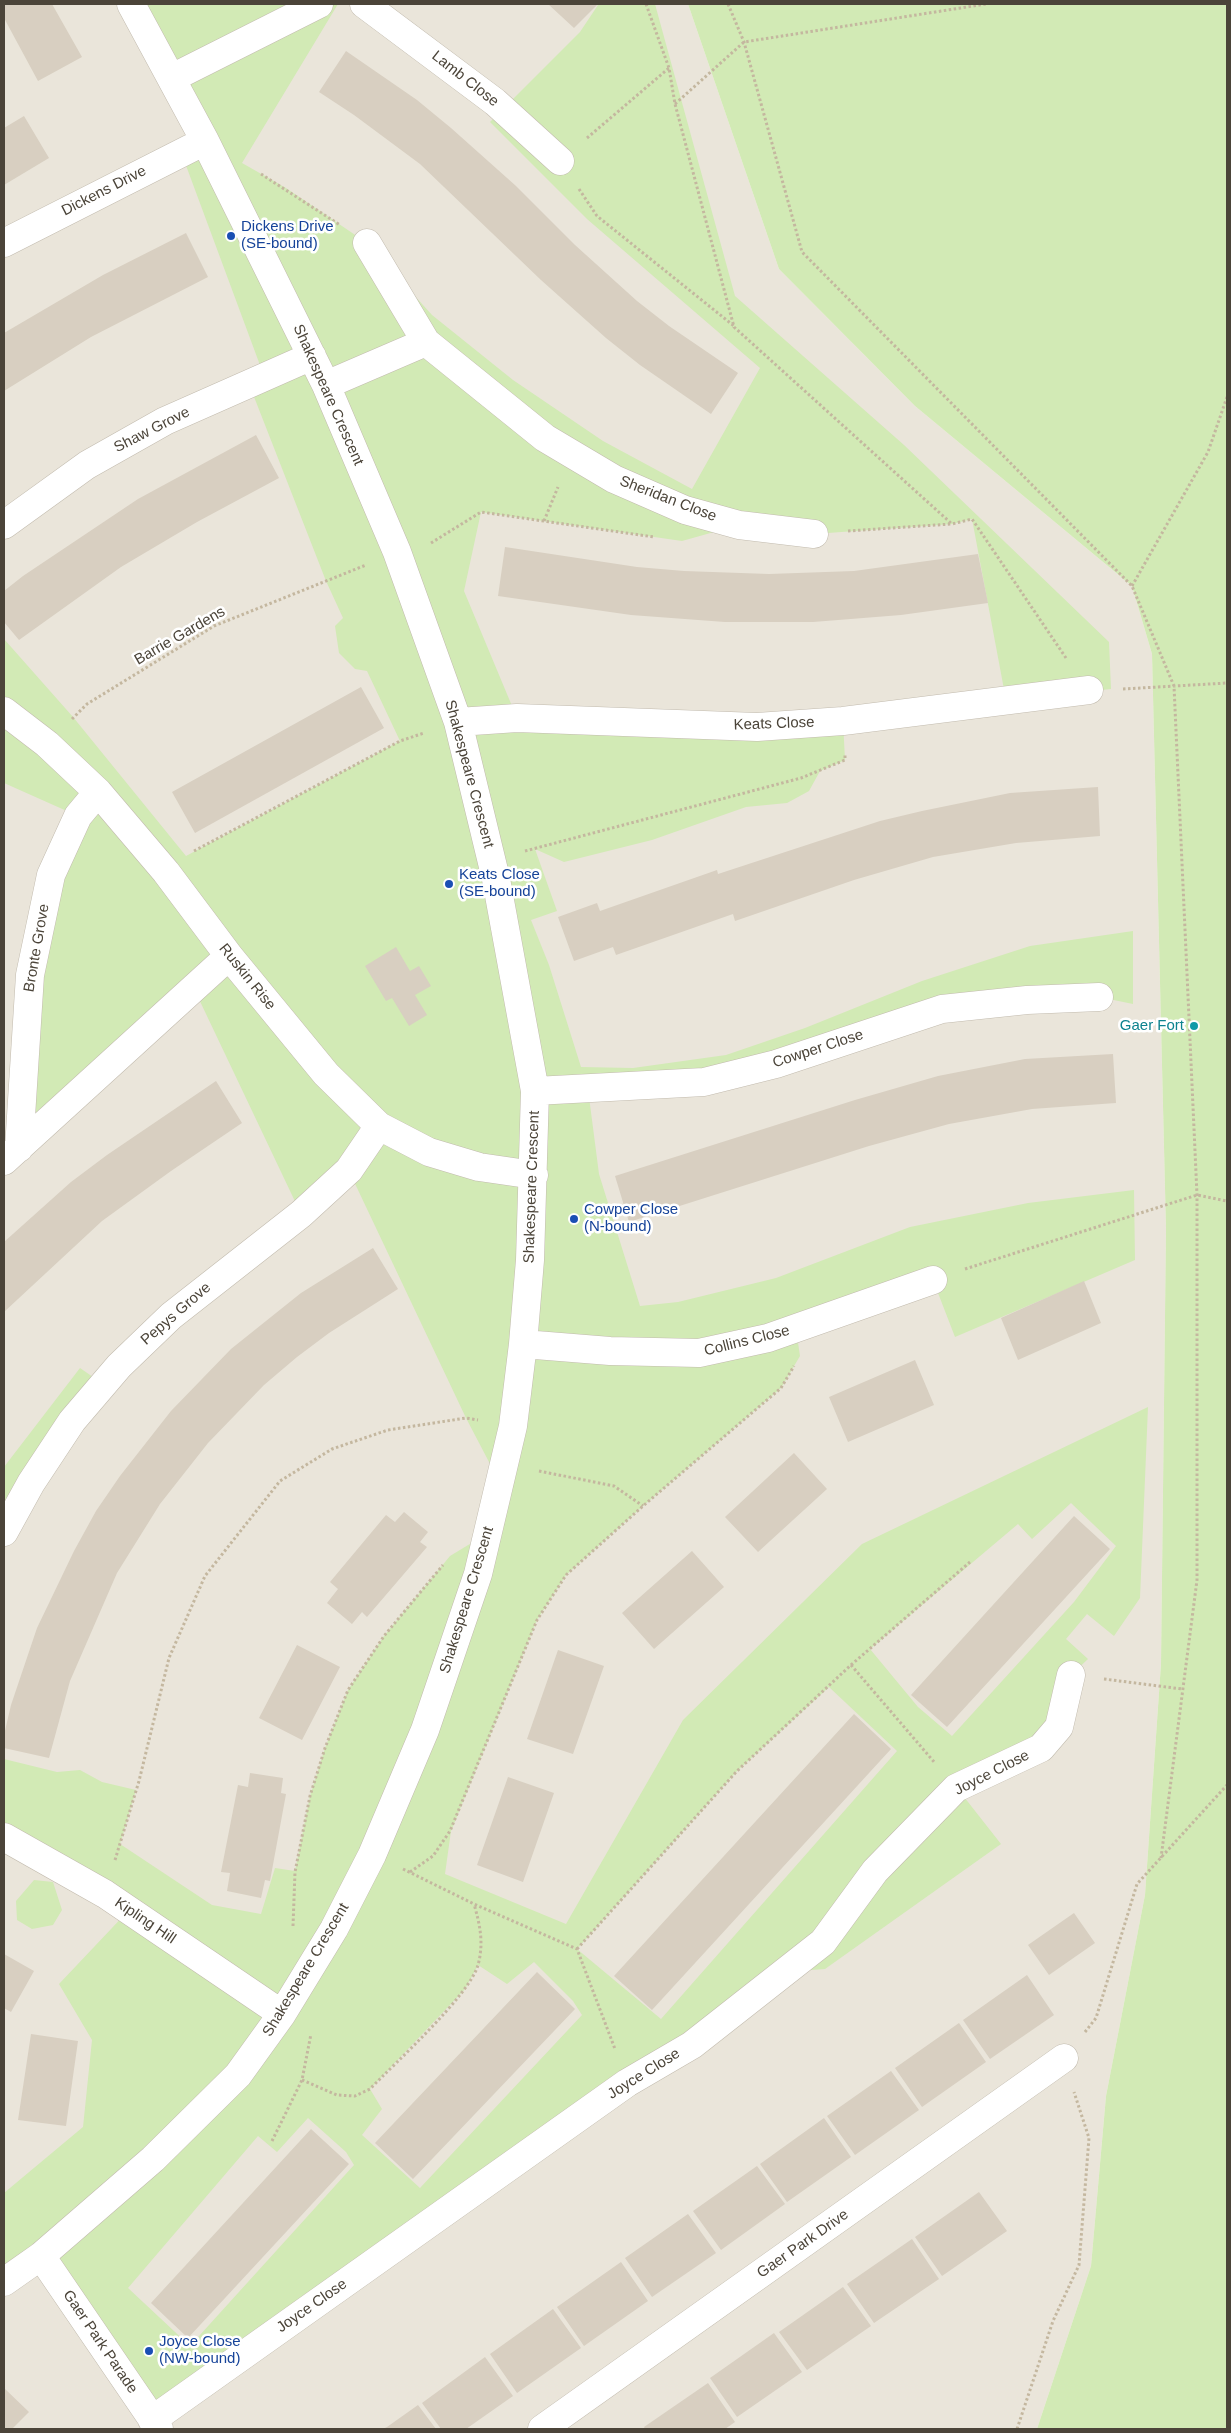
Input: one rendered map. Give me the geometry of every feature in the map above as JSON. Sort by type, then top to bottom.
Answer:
[{"type":"street","name":"Shakespeare Crescent","points":[[4,2282],[41,2256],[153,2158],[238,2075],[282,2014],[301,1983],[334,1928],[372,1855],[425,1730],[478,1574],[506,1464],[513,1426],[523,1344],[534,1175],[536,1091],[491,862],[458,722],[397,552],[326,385],[205,141],[131,4]]},
{"type":"street","points":[[172,78],[319,4]]},
{"type":"street","name":"Lamb Close","points":[[364,4],[495,102],[560,161]]},
{"type":"street","name":"Dickens Drive","points":[[4,243],[205,141]]},
{"type":"street","name":"Sheridan Close","points":[[367,243],[426,342],[545,438],[614,479],[685,510],[739,525],[814,534]]},
{"type":"street","points":[[326,385],[426,342]]},
{"type":"street","name":"Shaw Grove","points":[[4,526],[87,465],[165,421],[312,356]]},
{"type":"street","name":"Keats Close","points":[[458,722],[517,718],[757,727],[843,721],[1088,690]]},
{"type":"street","name":"Ruskin Rise","points":[[4,711],[47,744],[98,792],[166,872],[229,956],[326,1074],[380,1126],[429,1152],[479,1167],[534,1175]]},
{"type":"street","name":"Bronte Grove","points":[[11,1155],[30,975],[51,875],[78,816],[98,792]]},
{"type":"street","name":"Bronte Grove","points":[[11,1155],[229,956]]},
{"type":"street","name":"Cowper Close","points":[[536,1091],[704,1082],[776,1064],[942,1010],[1027,1000],[1099,997]]},
{"type":"street","name":"Pepys Grove","points":[[4,1532],[31,1483],[72,1421],[119,1366],[170,1316],[322,1196],[349,1170],[380,1126]]},
{"type":"street","name":"Collins Close","points":[[523,1344],[610,1351],[699,1353],[768,1338],[933,1280]]},
{"type":"street","name":"Joyce Close","points":[[156,2424],[627,2083],[692,2045],[822,1942],[875,1871],[956,1788],[1041,1748],[1058,1727],[1071,1675]]},
{"type":"street","name":"Kipling Hill","points":[[4,1837],[105,1894],[282,2014]]},
{"type":"street","name":"Gaer Park Drive","points":[[542,2429],[1064,2058]]},
{"type":"street","name":"Gaer Park Parade","points":[[41,2256],[156,2424]]},
{"type":"path","points":[[646,4],[669,68],[675,104],[734,327]]},
{"type":"path","points":[[728,4],[744,42],[802,252],[1132,586],[1174,686],[1196,1195],[1197,1580],[1161,1858]]},
{"type":"path","points":[[675,104],[744,42],[986,4]]},
{"type":"path","points":[[669,68],[560,161],[597,216],[734,327],[952,524]]},
{"type":"path","points":[[257,171],[286,188],[367,243]]},
{"type":"path","points":[[1132,586],[1208,452],[1227,397]]},
{"type":"path","name":"Barrie Gardens","points":[[47,744],[87,704],[214,626],[397,552],[433,543],[481,512],[663,538]]},
{"type":"path","points":[[814,534],[952,524],[972,519],[1088,690],[1227,683]]},
{"type":"path","points":[[491,862],[535,848],[801,778],[845,760],[843,721]]},
{"type":"path","points":[[166,872],[186,856],[400,741],[458,722]]},
{"type":"path","points":[[933,1280],[1196,1195],[1227,1201]]},
{"type":"path","points":[[410,1872],[433,1856],[450,1831],[542,1612],[566,1576],[643,1506],[781,1388],[800,1356],[796,1329]]},
{"type":"path","points":[[105,1894],[138,1781],[169,1658],[205,1576],[280,1481],[332,1449],[388,1430],[466,1418],[513,1426]]},
{"type":"path","points":[[506,1464],[614,1486],[643,1506]]},
{"type":"path","points":[[577,1950],[737,1771],[851,1665],[970,1562]]},
{"type":"path","points":[[293,1930],[295,1872],[310,1796],[325,1748],[345,1699],[384,1636],[444,1564]]},
{"type":"path","points":[[851,1665],[956,1788]]},
{"type":"path","points":[[1071,1675],[1182,1689]]},
{"type":"path","points":[[1016,2429],[1053,2321],[1079,2265],[1089,2138],[1064,2058],[1096,2018],[1137,1884],[1227,1786]]},
{"type":"path","points":[[372,1855],[474,1904],[577,1950],[627,2083]]},
{"type":"path","points":[[302,2080],[338,2095],[355,2096],[370,2089],[465,1989],[478,1965],[482,1935],[474,1904]]},
{"type":"path","points":[[272,2141],[302,2080],[311,2044],[312,2011],[301,1983]]},
{"type":"shaded area","points":[[4,4],[688,4],[779,269],[915,406],[1132,586],[1152,654],[1166,1229],[1161,1664],[1145,1895],[1106,2096],[1091,2266],[1037,2429],[4,2429]]},
{"type":"green space","points":[[131,4],[338,4],[242,163],[286,188],[367,243],[432,315],[513,380],[603,441],[692,489],[760,368],[587,219],[490,122],[580,32],[598,5],[655,4],[735,296],[904,445],[1109,642],[1111,689],[1006,700],[972,519],[952,524],[814,534],[739,525],[682,541],[481,512],[464,591],[517,718],[843,721],[845,760],[820,771],[809,791],[787,803],[746,807],[652,840],[564,862],[535,849],[557,911],[531,920],[549,965],[581,1067],[633,1068],[726,1055],[805,1028],[922,981],[1030,946],[1133,931],[1133,1004],[1099,997],[1027,1000],[776,1064],[588,1089],[599,1174],[640,1306],[678,1302],[776,1278],[910,1227],[1028,1203],[1134,1190],[1135,1260],[955,1337],[933,1280],[796,1329],[800,1356],[781,1388],[643,1506],[566,1575],[537,1620],[451,1831],[445,1874],[566,1924],[683,1720],[862,1544],[1148,1407],[1140,1598],[1114,1636],[1087,1614],[1066,1639],[1088,1659],[1071,1675],[1059,1727],[957,1788],[1001,1844],[825,1969],[784,1972],[152,2420],[41,2256],[4,2282],[4,2193],[83,2127],[92,2040],[59,1984],[129,1910],[4,1837],[4,1759],[57,1772],[80,1770],[102,1782],[136,1790],[120,1844],[212,1905],[261,1914],[275,1868],[295,1871],[310,1796],[325,1748],[348,1690],[384,1636],[450,1556],[488,1533],[500,1483],[466,1418],[349,1171],[301,1214],[197,995],[19,1148],[30,975],[78,816],[4,783],[4,639],[73,717],[186,856],[400,741],[367,671],[355,669],[339,653],[335,626],[343,618],[326,581],[249,384],[264,376],[181,152],[204,141]],"holes":[[[1071,1503],[1116,1546],[1074,1602],[952,1736],[918,1707],[870,1649],[1018,1524],[1032,1539]],[[829,1687],[897,1751],[661,2019],[577,1949],[737,1771]],[[534,1962],[573,2001],[582,2015],[420,2188],[362,2135],[382,2109],[370,2089],[465,1989],[478,1965],[507,1984]],[[308,2118],[346,2152],[354,2165],[190,2346],[128,2288],[258,2136],[277,2152]]]},
{"type":"green space","name":"Gaer Fort","points":[[688,4],[1227,4],[1227,2429],[1037,2429],[1091,2266],[1106,2096],[1145,1895],[1161,1664],[1166,1229],[1152,654],[1132,586],[915,406],[779,269]]},
{"type":"green space","points":[[80,1368],[103,1384],[4,1532],[4,1467]]},
{"type":"green space","points":[[34,1880],[53,1882],[62,1910],[53,1925],[32,1929],[17,1920],[16,1901]]},
{"type":"building","points":[[4,4],[52,4],[82,57],[38,81],[4,18]]},
{"type":"building","points":[[548,4],[598,4],[574,28]]},
{"type":"building","points":[[346,51],[417,100],[451,128],[516,186],[575,245],[637,301],[669,326],[738,373],[711,414],[640,365],[606,338],[541,280],[420,164],[354,115],[319,92]]},
{"type":"building","points":[[24,116],[49,158],[4,185],[4,128]]},
{"type":"building","points":[[186,233],[208,277],[91,337],[4,391],[4,333],[103,275]]},
{"type":"building","points":[[256,435],[279,478],[197,522],[121,567],[19,640],[4,622],[4,591],[23,576],[138,499]]},
{"type":"building","points":[[505,547],[637,567],[684,571],[769,574],[854,571],[978,554],[988,603],[901,615],[813,622],[725,622],[631,615],[498,596]]},
{"type":"building","points":[[361,687],[384,728],[195,833],[172,792]]},
{"type":"building","points":[[1098,787],[1100,836],[1016,843],[933,857],[854,880],[735,921],[733,914],[616,955],[613,947],[574,961],[558,917],[597,903],[600,911],[717,870],[718,874],[880,821],[1010,793]]},
{"type":"building","points":[[396,947],[410,971],[419,966],[431,986],[415,995],[427,1015],[409,1026],[392,998],[386,1001],[365,966]]},
{"type":"building","points":[[1113,1054],[1116,1103],[1032,1109],[949,1124],[869,1146],[629,1222],[615,1176],[855,1100],[938,1076],[1025,1059]]},
{"type":"building","points":[[216,1081],[242,1123],[102,1221],[4,1312],[4,1242],[71,1182],[107,1155]]},
{"type":"building","points":[[373,1248],[398,1289],[329,1333],[297,1357],[264,1385],[208,1443],[160,1504],[117,1573],[70,1681],[49,1758],[4,1748],[4,1735],[11,1705],[37,1628],[74,1551],[96,1511],[120,1476],[171,1411],[231,1349],[301,1293]]},
{"type":"building","points":[[1084,1281],[1101,1323],[1018,1360],[1001,1318]]},
{"type":"building","points":[[915,1360],[934,1405],[848,1442],[829,1397]]},
{"type":"building","points":[[794,1453],[827,1489],[758,1552],[725,1517]]},
{"type":"building","points":[[404,1512],[428,1532],[420,1542],[427,1547],[367,1617],[362,1612],[352,1624],[327,1603],[338,1589],[330,1582],[386,1515],[395,1522]]},
{"type":"building","points":[[1074,1516],[1110,1549],[947,1727],[911,1695]]},
{"type":"building","points":[[692,1551],[724,1587],[654,1649],[622,1613]]},
{"type":"building","points":[[297,1645],[340,1667],[302,1740],[259,1718]]},
{"type":"building","points":[[558,1650],[604,1666],[573,1754],[527,1739]]},
{"type":"building","points":[[854,1714],[891,1749],[652,2010],[614,1976]]},
{"type":"building","points":[[250,1773],[283,1778],[281,1793],[286,1794],[270,1881],[265,1880],[261,1898],[227,1891],[230,1873],[221,1872],[238,1785],[248,1787]]},
{"type":"building","points":[[508,1777],[554,1793],[523,1882],[477,1865]]},
{"type":"building","points":[[1074,1913],[1095,1943],[1049,1975],[1028,1945]]},
{"type":"building","points":[[4,1954],[34,1971],[11,2012],[4,2008]]},
{"type":"building","points":[[537,1972],[575,2009],[413,2179],[375,2143]]},
{"type":"building","points":[[1027,1975],[1054,2015],[990,2059],[963,2020]]},
{"type":"building","points":[[959,2023],[986,2062],[922,2107],[895,2068]]},
{"type":"building","points":[[31,2034],[78,2041],[66,2126],[18,2120]]},
{"type":"building","points":[[891,2071],[919,2110],[855,2155],[827,2116]]},
{"type":"building","points":[[824,2118],[851,2157],[787,2202],[760,2164]]},
{"type":"building","points":[[311,2129],[349,2164],[188,2338],[151,2303]]},
{"type":"building","points":[[757,2166],[785,2204],[721,2250],[693,2211]]},
{"type":"building","points":[[979,2192],[1007,2231],[942,2276],[915,2237]]},
{"type":"building","points":[[688,2214],[716,2253],[652,2297],[625,2258]]},
{"type":"building","points":[[912,2239],[939,2279],[874,2323],[847,2284]]},
{"type":"building","points":[[621,2262],[648,2301],[584,2346],[557,2307]]},
{"type":"building","points":[[843,2287],[871,2326],[807,2370],[779,2332]]},
{"type":"building","points":[[553,2309],[581,2348],[517,2393],[490,2354]]},
{"type":"building","points":[[774,2333],[802,2372],[737,2417],[710,2378]]},
{"type":"building","points":[[485,2357],[513,2396],[466,2429],[441,2429],[422,2403]]},
{"type":"building","points":[[708,2383],[735,2422],[725,2429],[645,2429],[644,2427]]},
{"type":"building","points":[[4,2388],[29,2412],[12,2429],[4,2429]]},
{"type":"building","points":[[418,2405],[436,2429],[383,2429],[387,2427]]},
{"type":"place","name":"Dickens Drive (SE-bound)","points":[[231,236]]},
{"type":"place","name":"Keats Close (SE-bound)","points":[[449,884]]},
{"type":"place","name":"Gaer Fort","points":[[1194,1026]]},
{"type":"place","name":"Cowper Close (N-bound)","points":[[574,1219]]},
{"type":"place","name":"Joyce Close (NW-bound)","points":[[149,2351]]}]
